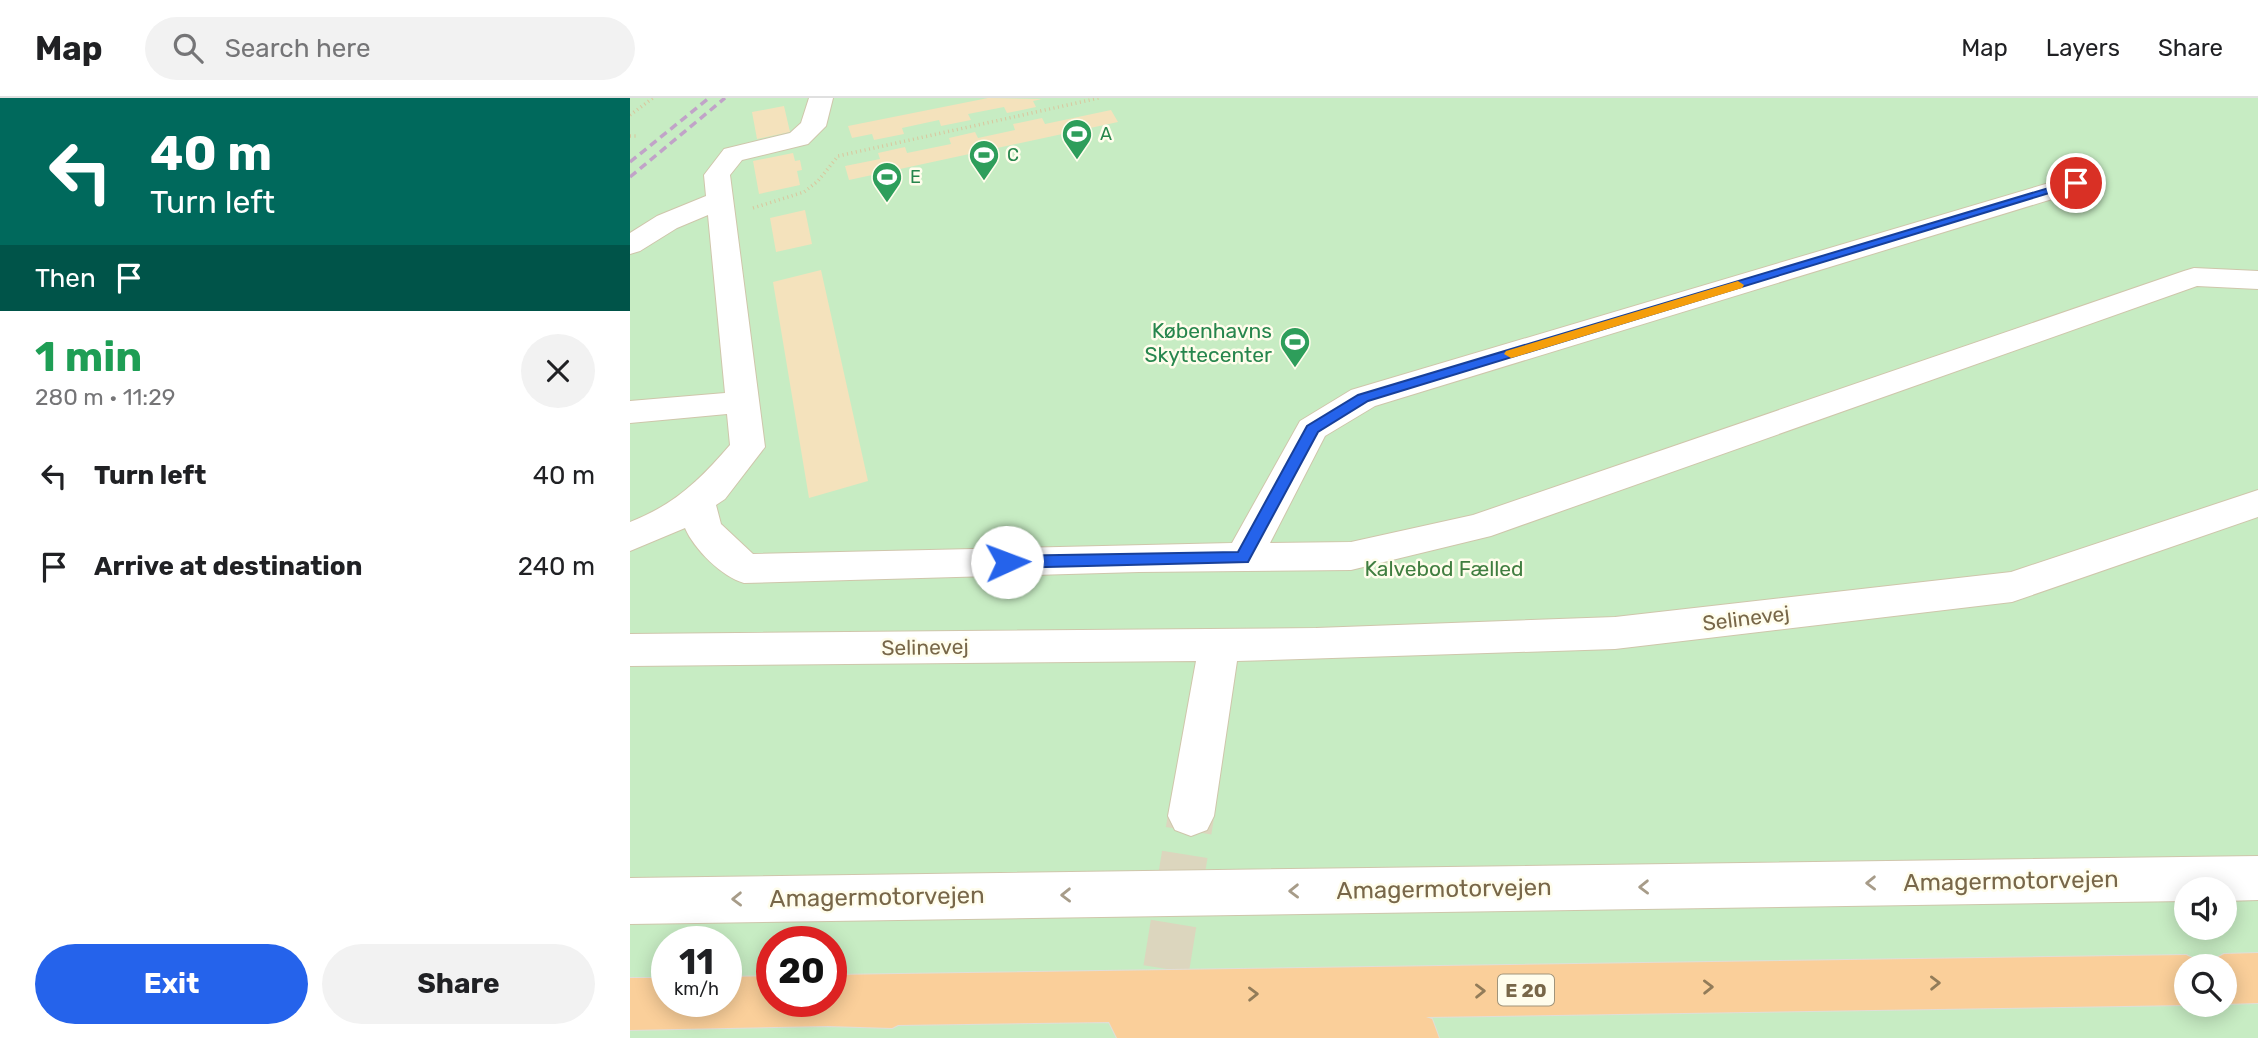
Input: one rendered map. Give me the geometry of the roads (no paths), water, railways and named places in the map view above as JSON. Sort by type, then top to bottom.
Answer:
[{"type":"highway","points":[[2237,979],[2258,978]]},
{"type":"highway","name":"E 20","points":[[847,1001],[2174,979]]},
{"type":"highway","points":[[847,1001],[1413,1038]]},
{"type":"highway","name":"E 20","points":[[630,1004],[756,1002]]},
{"type":"street","points":[[630,537],[667,522],[712,490],[748,447],[717,176],[733,154],[799,139],[813,127],[821,98]]},
{"type":"street","points":[[1243,558],[1312,429],[1363,398],[2076,183]]},
{"type":"street","points":[[630,245],[667,222],[721,208]]},
{"type":"street","points":[[697,501],[704,530],[744,569],[1351,556],[1478,527],[2194,277],[2258,280]]},
{"type":"street","points":[[630,412],[743,402]]},
{"type":"street","name":"Selinevej","points":[[630,650],[1316,644],[1615,633],[2012,587],[2258,503]]},
{"type":"street","points":[[1191,816],[1219,644]]},
{"type":"street","name":"Amagermotorvejen","points":[[630,901],[2258,878]]},
{"type":"tunnel","points":[[1155,1038],[1191,816]]},
{"type":"railway","points":[[630,162],[709,98]]},
{"type":"railway","points":[[630,177],[725,98]]},
{"type":"place","name":"A","points":[[1077,161]]},
{"type":"place","name":"C","points":[[984,182]]},
{"type":"place","name":"E","points":[[887,204]]},
{"type":"place","name":"Københavns Skyttecenter","points":[[1295,369]]},
{"type":"park label","name":"Kalvebod Fælled","points":[[1444,568]]}]
